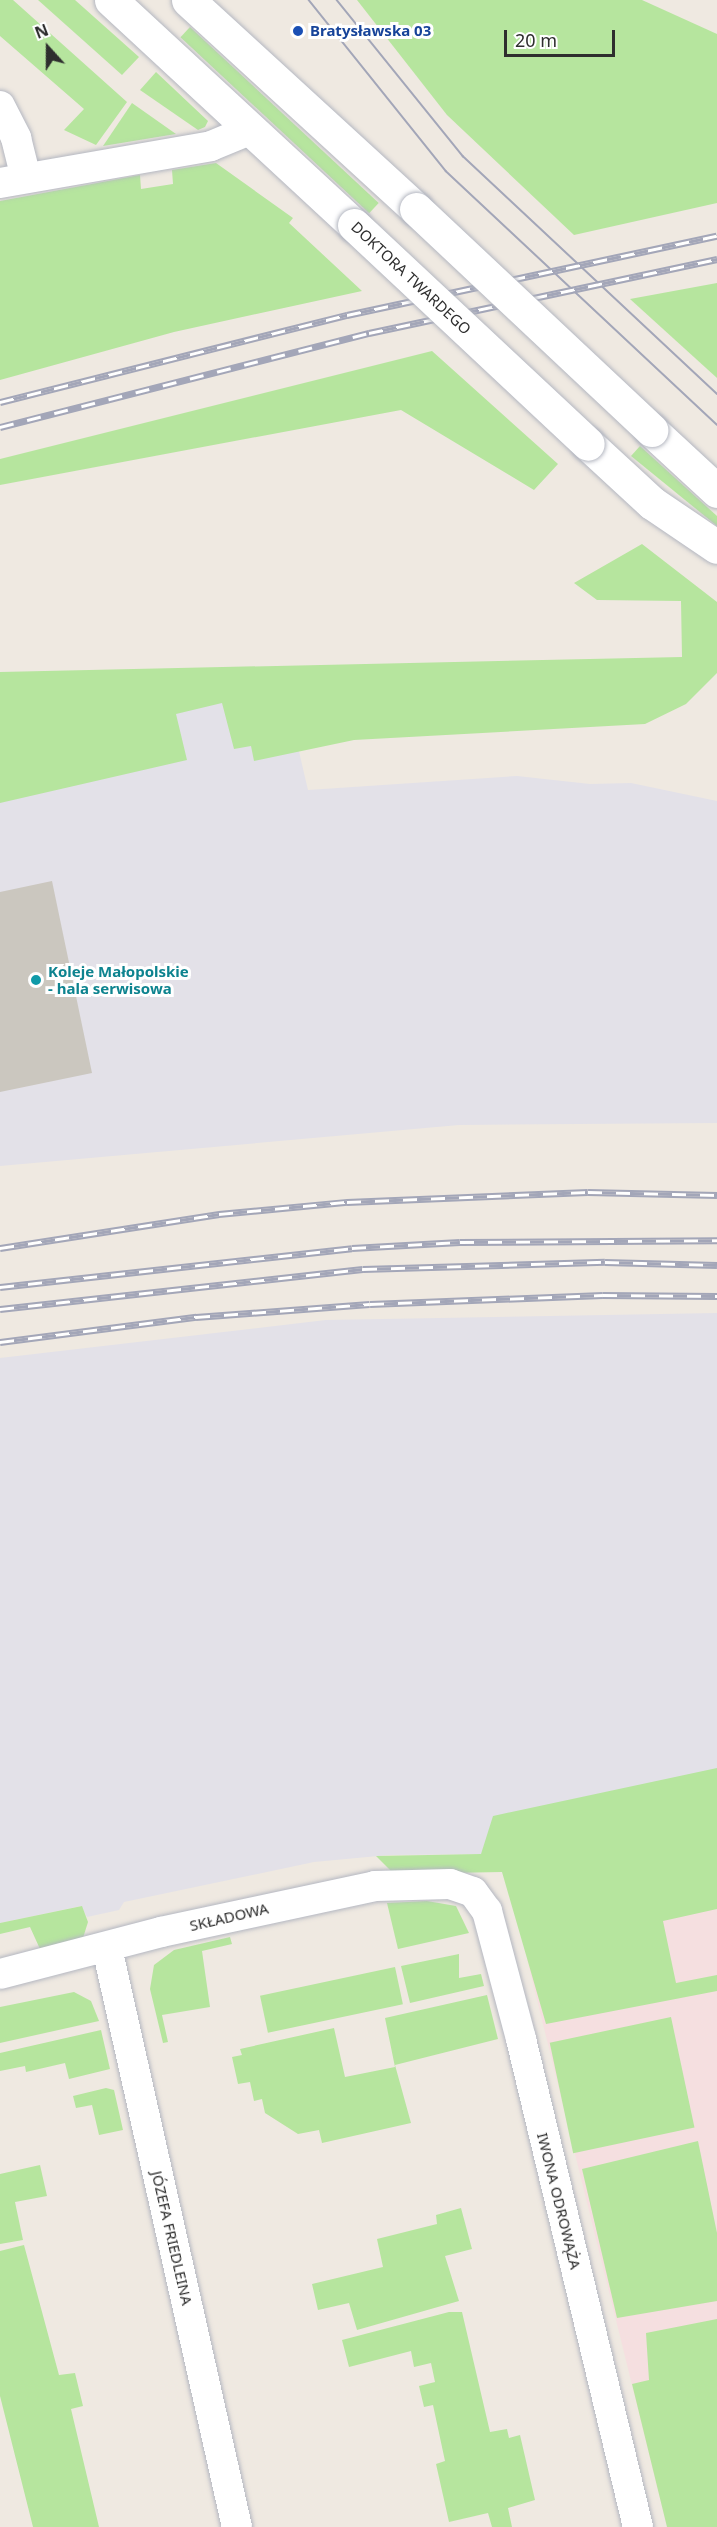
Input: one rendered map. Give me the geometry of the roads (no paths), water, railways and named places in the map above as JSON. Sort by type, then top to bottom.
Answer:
[{"type":"street","name":"DOKTORA TWARDEGO","points":[[111,0],[588,444],[686,530],[717,547]]},
{"type":"street","points":[[192,2],[717,491]]},
{"type":"street","points":[[0,106],[16,138],[13,180],[226,142],[252,129]]},
{"type":"street","name":"SKŁADOWA","points":[[0,1974],[375,1886],[462,1887]]},
{"type":"street","name":"IWONA ODROWĄŻA","points":[[462,1887],[481,1900],[494,1935],[638,2527]]},
{"type":"street","name":"JÓZEFA FRIEDLEINA","points":[[107,1948],[237,2527]]},
{"type":"tram line","points":[[309,0],[446,171],[717,425]]},
{"type":"tram line","points":[[337,0],[463,156],[717,394]]},
{"type":"railway","points":[[0,402],[347,315],[717,236]]},
{"type":"railway","points":[[0,427],[369,333],[717,259]]},
{"type":"railway","points":[[0,1248],[219,1214],[347,1202],[588,1192],[717,1195]]},
{"type":"railway","points":[[0,1287],[352,1248],[460,1242],[717,1240]]},
{"type":"railway","points":[[0,1309],[363,1269],[605,1262],[717,1265]]},
{"type":"railway","points":[[0,1342],[196,1317],[370,1304],[603,1295],[717,1296]]},
{"type":"place","name":"Bratysławska 03","points":[[298,31]]},
{"type":"place","name":"Koleje Małopolskie - hala serwisowa","points":[[36,980]]}]
